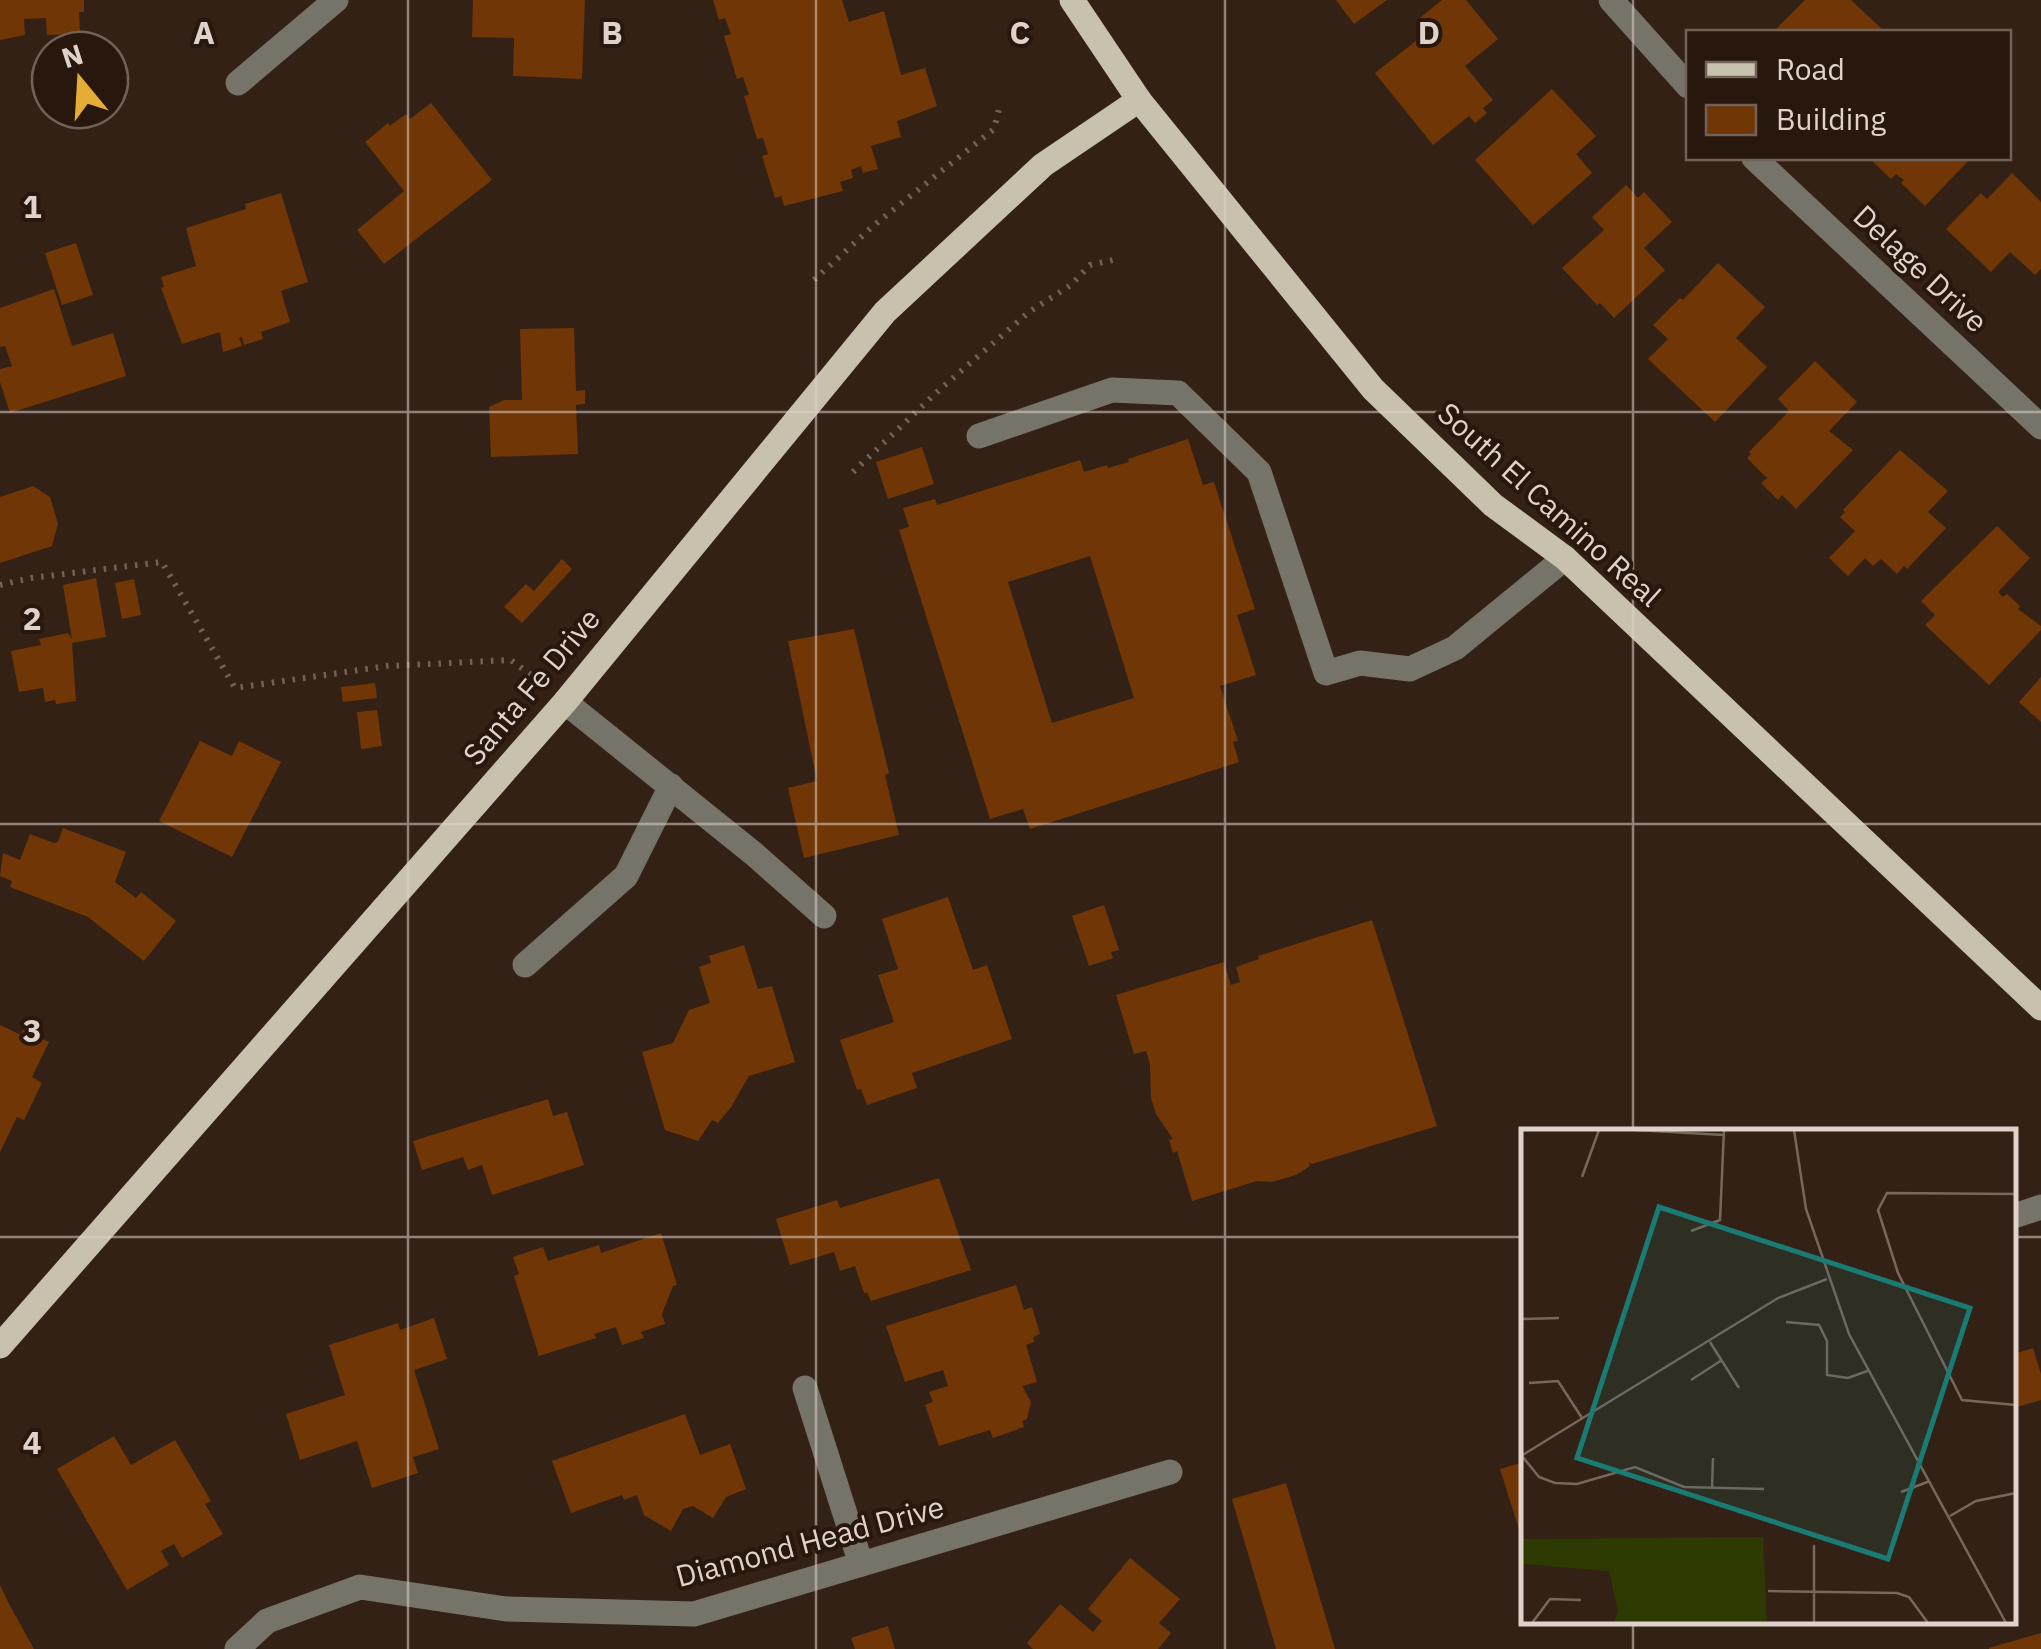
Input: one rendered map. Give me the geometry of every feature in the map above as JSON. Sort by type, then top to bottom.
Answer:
[{"type":"main road","name":"South El Camino Real","points":[[1072,0],[1139,100],[1374,390],[1494,505],[1566,558],[2041,1008]]},
{"type":"main road","name":"Santa Fe Drive","points":[[0,1346],[565,702],[885,312],[1043,165],[1139,100]]},
{"type":"street","points":[[238,83],[336,0]]},
{"type":"street","points":[[1611,0],[1686,84]]},
{"type":"street","name":"Delage Drive","points":[[1756,160],[2041,427]]},
{"type":"street","points":[[979,436],[1112,390],[1178,393],[1260,472],[1326,673],[1360,663],[1410,668],[1455,648],[1566,558]]},
{"type":"street","points":[[565,702],[824,916]]},
{"type":"street","points":[[525,965],[626,876],[670,786]]},
{"type":"street","points":[[2016,1215],[2041,1207]]},
{"type":"street","points":[[804,1388],[861,1564]]},
{"type":"street","name":"Diamond Head Drive","points":[[236,1649],[267,1621],[360,1587],[506,1609],[694,1614],[1170,1472]]},
{"type":"path","points":[[814,280],[873,226],[994,129],[999,109]]},
{"type":"path","points":[[853,472],[1028,312],[1071,284],[1090,266],[1118,258]]},
{"type":"path","points":[[0,585],[162,562],[235,688],[388,666],[511,660],[565,702]]},
{"type":"building","points":[[0,0],[84,0],[84,12],[79,12],[80,30],[47,30],[46,18],[24,19],[25,35],[0,40]]},
{"type":"building","points":[[473,0],[585,0],[582,79],[513,76],[514,38],[472,37]]},
{"type":"building","points":[[713,0],[842,0],[849,22],[884,11],[901,75],[925,68],[937,106],[897,121],[901,137],[871,146],[878,169],[863,173],[861,166],[851,170],[853,178],[840,182],[843,191],[784,206],[781,196],[775,198],[762,156],[768,154],[763,138],[757,139],[744,96],[749,95],[743,77],[737,79],[724,36],[731,34],[725,18],[719,20]]},
{"type":"building","points":[[1336,0],[1387,0],[1354,24]]},
{"type":"building","points":[[1442,0],[1466,0],[1498,39],[1465,66],[1493,100],[1483,108],[1487,113],[1475,123],[1469,116],[1433,145],[1375,73],[1426,33],[1416,21]]},
{"type":"building","points":[[1805,0],[1851,0],[1883,30],[1775,30]]},
{"type":"building","points":[[1552,89],[1596,136],[1576,154],[1592,173],[1533,225],[1475,160]]},
{"type":"building","points":[[431,103],[492,180],[384,264],[357,230],[404,191],[365,142],[388,123],[390,126],[406,114],[410,119]]},
{"type":"building","points":[[1871,160],[1969,160],[1925,206],[1901,183],[1904,180],[1896,174],[1891,179]]},
{"type":"building","points":[[2012,173],[2041,202],[2041,269],[2035,275],[2010,252],[1991,272],[1946,229],[1981,193],[1987,199]]},
{"type":"building","points":[[1626,185],[1638,198],[1644,192],[1672,222],[1644,248],[1665,270],[1614,318],[1562,268],[1604,230],[1592,217]]},
{"type":"building","points":[[281,193],[308,282],[281,291],[290,322],[261,332],[263,339],[244,345],[242,337],[239,338],[242,346],[223,352],[220,332],[182,344],[161,288],[161,277],[196,266],[186,228]]},
{"type":"building","points":[[76,243],[93,295],[62,305],[45,253]]},
{"type":"building","points":[[1718,263],[1765,307],[1736,338],[1767,367],[1715,422],[1648,359],[1668,339],[1653,325]]},
{"type":"building","points":[[54,289],[72,346],[113,333],[126,376],[10,413],[0,382],[0,369],[12,366],[5,346],[0,347],[0,308]]},
{"type":"building","points":[[574,328],[576,391],[585,390],[585,404],[576,405],[578,454],[491,457],[489,407],[504,400],[522,400],[520,329]]},
{"type":"building","points":[[1815,361],[1857,402],[1829,431],[1853,450],[1796,509],[1782,495],[1778,500],[1761,483],[1767,478],[1747,458],[1789,411],[1778,399]]},
{"type":"building","points":[[1188,439],[1203,485],[1214,482],[1255,609],[1237,615],[1256,675],[1220,686],[1238,741],[1233,742],[1239,762],[1030,829],[1023,809],[990,819],[899,530],[909,527],[903,508],[935,499],[937,505],[1080,460],[1084,472],[1129,462],[1128,459]],"holes":[[[1090,556],[1134,698],[1052,723],[1008,582]]]},
{"type":"building","points":[[922,447],[934,484],[888,499],[876,462]]},
{"type":"building","points":[[1900,450],[1948,491],[1928,512],[1946,528],[1907,569],[1904,566],[1897,574],[1881,559],[1873,566],[1865,558],[1848,576],[1829,558],[1855,531],[1840,517]]},
{"type":"building","points":[[33,486],[50,497],[58,524],[52,546],[0,563],[0,497]]},
{"type":"building","points":[[1997,526],[2030,558],[1998,592],[2003,597],[2007,594],[2041,630],[1989,685],[1925,625],[1935,615],[1921,601]]},
{"type":"building","points":[[562,559],[572,569],[522,623],[504,607],[526,584],[534,591]]},
{"type":"building","points":[[96,578],[106,637],[72,643],[76,701],[45,702],[43,688],[19,692],[11,651],[41,645],[39,639],[68,633],[72,639],[63,585]]},
{"type":"building","points":[[134,579],[141,615],[122,619],[115,583]]},
{"type":"building","points":[[854,629],[889,773],[885,775],[899,835],[804,858],[788,788],[817,781],[788,641]]},
{"type":"building","points":[[2041,677],[2041,722],[2019,702]]},
{"type":"building","points":[[375,683],[377,698],[343,702],[341,687]]},
{"type":"building","points":[[377,710],[382,746],[361,749],[357,712]]},
{"type":"building","points":[[200,741],[232,756],[239,741],[281,762],[232,857],[159,821]]},
{"type":"building","points":[[63,828],[126,852],[115,882],[136,898],[141,892],[176,921],[144,961],[88,917],[10,887],[12,881],[0,876],[3,853],[20,860],[30,834],[54,843]]},
{"type":"building","points":[[948,897],[973,970],[987,965],[1012,1039],[912,1073],[917,1088],[867,1105],[861,1089],[857,1090],[840,1040],[894,1022],[878,975],[898,969],[882,919]]},
{"type":"building","points":[[1104,905],[1119,950],[1111,952],[1113,958],[1089,966],[1072,916]]},
{"type":"building","points":[[1372,920],[1437,1126],[1309,1162],[1310,1166],[1296,1175],[1272,1182],[1257,1181],[1192,1201],[1177,1151],[1173,1153],[1169,1140],[1173,1139],[1156,1114],[1151,1098],[1146,1051],[1134,1054],[1116,995],[1224,962],[1231,985],[1240,982],[1236,967],[1259,959],[1258,956]]},
{"type":"building","points":[[744,945],[758,989],[772,986],[795,1062],[749,1076],[731,1107],[718,1123],[712,1120],[698,1141],[665,1130],[642,1052],[673,1043],[689,1010],[710,1003],[699,967],[711,963],[709,956]]},
{"type":"building","points":[[0,1025],[49,1042],[32,1077],[42,1083],[24,1120],[17,1117],[0,1152]]},
{"type":"building","points":[[548,1099],[553,1116],[567,1112],[584,1165],[492,1195],[482,1165],[468,1170],[463,1157],[422,1170],[413,1141]]},
{"type":"building","points":[[939,1178],[971,1270],[871,1301],[864,1293],[855,1266],[840,1271],[834,1252],[790,1265],[776,1219],[837,1200],[840,1208]]},
{"type":"building","points":[[661,1233],[677,1285],[673,1286],[662,1314],[665,1324],[641,1332],[644,1338],[622,1345],[616,1327],[594,1334],[596,1338],[539,1356],[514,1276],[519,1274],[513,1257],[543,1247],[548,1261],[599,1245],[601,1253]]},
{"type":"building","points":[[1016,1285],[1024,1310],[1032,1307],[1040,1334],[1026,1345],[1037,1382],[1022,1386],[1031,1402],[1027,1419],[1022,1421],[1024,1427],[993,1438],[990,1430],[939,1446],[925,1405],[933,1402],[929,1392],[948,1386],[943,1370],[905,1382],[886,1326]]},
{"type":"building","points":[[434,1318],[447,1359],[414,1370],[439,1449],[413,1457],[418,1473],[372,1488],[357,1441],[300,1460],[286,1414],[345,1395],[329,1345],[398,1323],[400,1330]]},
{"type":"building","points":[[2033,1348],[2041,1374],[2041,1400],[2016,1407],[2016,1353]]},
{"type":"building","points":[[685,1414],[700,1455],[730,1444],[746,1489],[726,1497],[713,1518],[693,1506],[683,1509],[671,1531],[644,1515],[637,1495],[624,1500],[622,1495],[571,1513],[552,1461]]},
{"type":"building","points":[[114,1436],[131,1465],[175,1440],[211,1501],[205,1504],[223,1534],[182,1558],[174,1544],[161,1551],[169,1565],[127,1590],[57,1469]]},
{"type":"building","points":[[1521,1463],[1521,1536],[1500,1469]]},
{"type":"building","points":[[1286,1483],[1335,1649],[1276,1649],[1232,1499]]},
{"type":"building","points":[[1130,1558],[1180,1599],[1159,1623],[1171,1633],[1158,1649],[1033,1649],[1027,1643],[1060,1604],[1093,1632],[1102,1621],[1088,1609]]},
{"type":"building","points":[[0,1585],[9,1604],[34,1649],[0,1649]]},
{"type":"building","points":[[888,1626],[895,1649],[855,1649],[851,1638]]},
{"type":"building","points":[[2041,1633],[2041,1649],[1989,1649],[1989,1648]]}]
